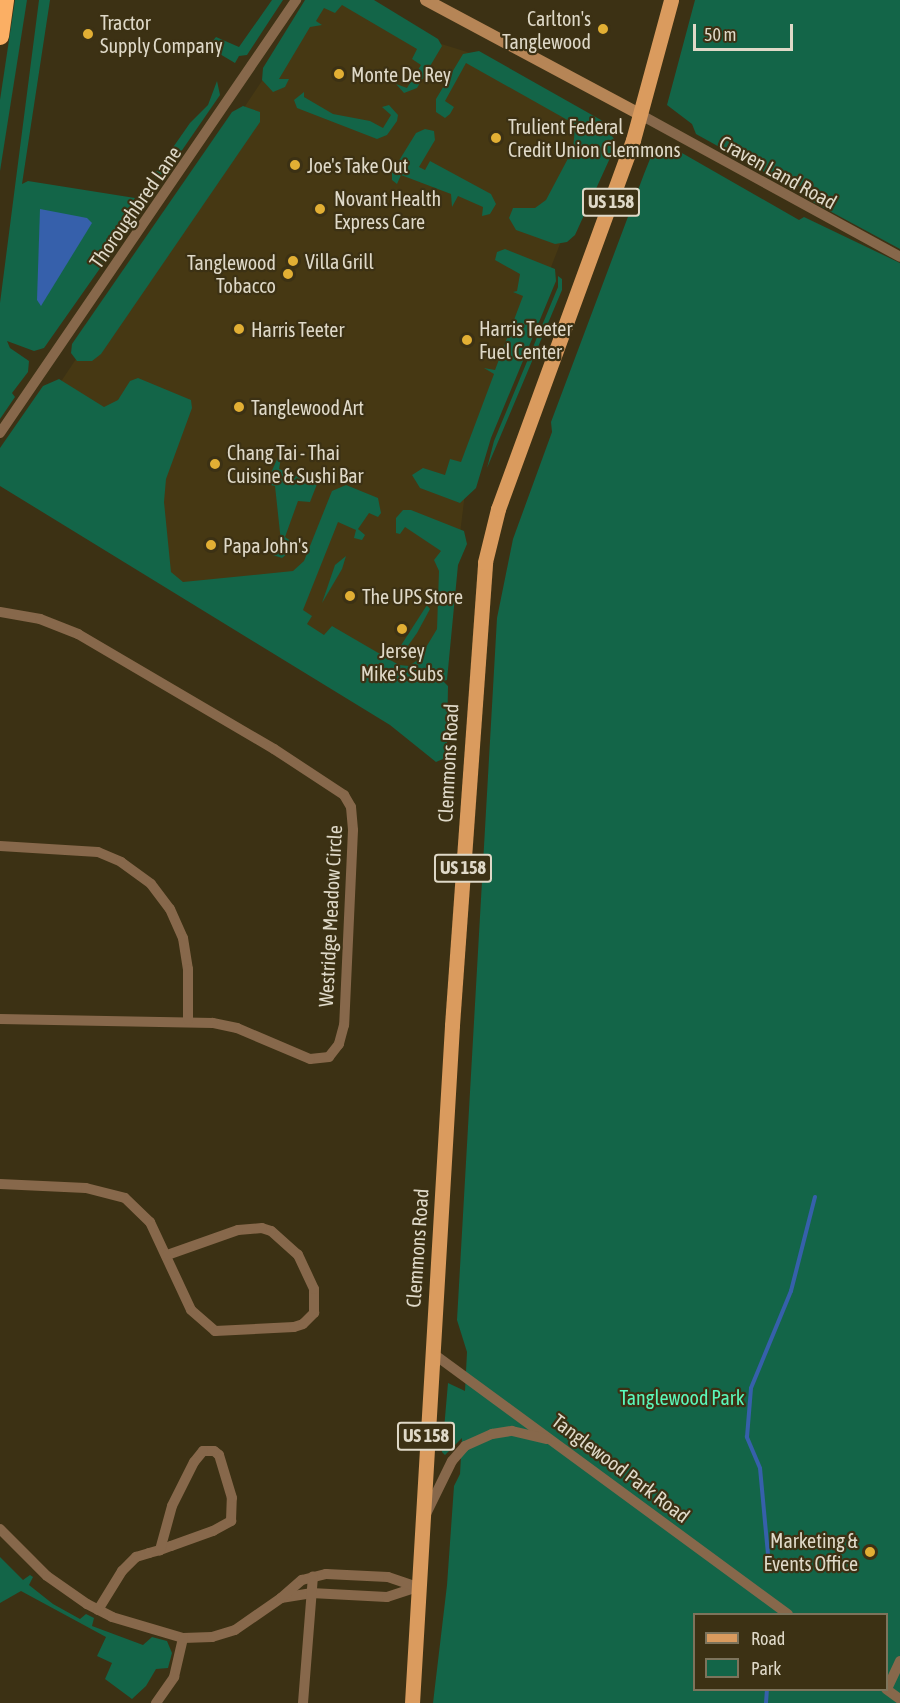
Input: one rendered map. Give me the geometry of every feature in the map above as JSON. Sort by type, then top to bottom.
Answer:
[{"type":"highway","points":[[0,36],[5,0]]},
{"type":"main road","points":[[426,0],[641,115]]},
{"type":"main road","name":"Clemmons Road","points":[[412,1703],[431,1352],[477,634],[485,562],[498,508],[641,115],[671,0]]},
{"type":"street","name":"Thoroughbred Lane","points":[[0,433],[296,0]]},
{"type":"street","name":"Craven Land Road","points":[[641,115],[900,257]]},
{"type":"street","name":"Westridge Meadow Circle","points":[[0,612],[56,625],[129,662],[336,788],[351,807],[353,830],[344,1025],[335,1051],[329,1057],[310,1059],[237,1028],[188,1020],[0,1019]]},
{"type":"street","points":[[0,846],[98,852],[121,862],[151,884],[170,909],[185,945],[188,1020]]},
{"type":"street","points":[[0,1184],[86,1188],[121,1196],[150,1222],[191,1310],[215,1331],[294,1327],[303,1324],[314,1313],[316,1297],[298,1255],[271,1231],[262,1228],[238,1230],[167,1255]]},
{"type":"street","name":"Tanglewood Park Road","points":[[431,1352],[787,1613]]},
{"type":"street","points":[[423,1519],[452,1461],[478,1439],[512,1431],[559,1444]]},
{"type":"street","points":[[98,1610],[129,1562],[160,1550],[231,1521],[232,1498],[219,1455],[214,1451],[203,1451],[194,1462],[172,1506],[160,1550]]},
{"type":"street","points":[[0,1529],[47,1576],[98,1610],[183,1638],[212,1637],[235,1630],[281,1598],[291,1587],[313,1576],[388,1577],[417,1587]]},
{"type":"street","points":[[303,1703],[313,1576]]},
{"type":"street","points":[[281,1598],[311,1593],[387,1597],[417,1587]]},
{"type":"street","points":[[156,1703],[174,1677],[183,1638]]},
{"type":"street","points":[[888,1687],[900,1660]]},
{"type":"street","points":[[888,1690],[900,1699]]},
{"type":"shaded area","points":[[316,0],[358,0],[432,41],[483,57],[601,139],[466,485],[442,680],[421,678],[187,588],[169,576],[58,386]]},
{"type":"green space","points":[[15,0],[27,0],[0,171],[0,100]]},
{"type":"green space","points":[[39,0],[50,0],[22,184],[28,181],[135,198],[113,236],[136,204],[141,210],[44,348],[34,351],[7,341],[10,348],[29,361],[28,372],[12,393],[15,397],[0,419],[0,303]]},
{"type":"green space","points":[[272,0],[283,0],[247,55],[239,56],[235,63],[213,50],[211,43],[216,37],[239,47]]},
{"type":"green space","points":[[305,0],[374,0],[438,39],[442,46],[417,88],[404,93],[396,84],[407,88],[421,65],[412,59],[417,49],[342,5],[335,13],[324,8],[316,21],[322,25],[310,27],[279,79],[289,79],[285,87],[273,92],[262,80],[263,68]]},
{"type":"green space","points":[[695,0],[900,0],[900,249],[813,202],[818,196],[793,182],[786,184],[696,134],[692,124],[667,105]]},
{"type":"green space","points":[[479,51],[601,120],[614,139],[610,158],[575,235],[567,242],[555,244],[516,230],[509,218],[513,208],[535,208],[546,200],[573,149],[575,127],[571,122],[466,63],[445,101],[454,107],[450,114],[445,118],[436,112],[436,99],[463,54]]},
{"type":"green space","points":[[217,81],[220,95],[165,175],[158,174],[156,179],[153,176],[190,123],[208,105]]},
{"type":"green space","points":[[304,92],[304,97],[333,114],[370,121],[383,128],[391,115],[382,107],[389,105],[398,115],[397,121],[387,135],[377,139],[297,108],[294,100]]},
{"type":"green space","points":[[243,106],[260,112],[260,122],[101,354],[92,361],[77,361],[71,353],[72,344],[232,112]]},
{"type":"green space","points":[[425,129],[434,131],[435,140],[419,167],[425,170],[430,161],[491,194],[496,204],[490,214],[482,216],[483,207],[458,196],[452,207],[451,194],[401,175],[397,184],[392,180],[392,172],[416,133]]},
{"type":"green space","name":"Tanglewood Park","points":[[675,149],[799,220],[804,217],[900,263],[900,1703],[433,1703],[447,1585],[454,1486],[460,1474],[462,1438],[445,1455],[442,1452],[448,1383],[465,1391],[467,1352],[457,1320],[497,618],[513,539],[552,432],[551,422],[650,159]]},
{"type":"green space","points":[[505,249],[555,269],[556,281],[491,438],[476,488],[460,503],[420,488],[412,475],[423,468],[445,475],[450,459],[461,462],[494,374],[484,368],[495,370],[523,296],[513,292],[517,291],[520,274],[495,260],[497,252]]},
{"type":"green space","points":[[558,276],[562,279],[562,290],[487,468],[494,441],[558,287]]},
{"type":"green space","points":[[138,378],[191,400],[192,408],[166,479],[164,502],[171,572],[183,582],[293,571],[304,561],[332,491],[346,485],[378,498],[381,513],[378,517],[369,513],[358,529],[365,535],[362,540],[354,538],[356,530],[338,522],[303,610],[312,616],[307,624],[324,635],[332,626],[399,665],[409,666],[419,659],[437,629],[439,571],[434,560],[441,551],[405,527],[400,534],[396,533],[396,518],[403,510],[411,510],[464,531],[467,544],[458,565],[447,680],[443,681],[448,686],[447,743],[443,759],[436,762],[390,725],[0,486],[0,448],[43,386],[59,379],[104,407],[118,400],[130,381]]},
{"type":"green space","points":[[278,457],[281,458],[279,469],[307,480],[312,470],[321,474],[310,502],[298,501],[285,537],[294,543],[293,549],[282,558],[273,555],[282,551],[275,486],[266,484]]},
{"type":"green space","points":[[346,556],[342,569],[322,603],[335,565]]},
{"type":"green space","points":[[427,605],[430,609],[417,633],[405,650],[398,650]]},
{"type":"green space","points":[[0,1557],[23,1580],[30,1575],[33,1577],[29,1585],[53,1604],[80,1619],[86,1614],[94,1618],[92,1626],[143,1645],[152,1637],[167,1641],[172,1653],[168,1668],[156,1669],[146,1686],[132,1699],[105,1679],[112,1663],[97,1656],[106,1637],[21,1591],[0,1603]]},
{"type":"water","points":[[40,209],[87,218],[92,223],[41,306],[37,300]]},
{"type":"waterway","points":[[769,1565],[760,1468],[747,1437],[751,1388],[791,1291],[815,1197]]},
{"type":"waterway","points":[[766,1703],[767,1691]]},
{"type":"place","name":"Carlton's Tanglewood","points":[[603,29]]},
{"type":"place","name":"Tractor Supply Company","points":[[88,34]]},
{"type":"place","name":"Monte De Rey","points":[[339,74]]},
{"type":"place","name":"Trulient Federal Credit Union Clemmons","points":[[496,138]]},
{"type":"place","name":"Joe's Take Out","points":[[295,165]]},
{"type":"place","name":"Novant Health Express Care","points":[[320,209]]},
{"type":"place","name":"Villa Grill","points":[[293,261]]},
{"type":"place","name":"Tanglewood Tobacco","points":[[288,274]]},
{"type":"place","name":"Harris Teeter","points":[[239,329]]},
{"type":"place","name":"Harris Teeter Fuel Center","points":[[467,340]]},
{"type":"place","name":"Tanglewood Art","points":[[239,407]]},
{"type":"place","name":"Chang Tai - Thai Cuisine & Sushi Bar","points":[[215,464]]},
{"type":"place","name":"Papa John's","points":[[211,545]]},
{"type":"place","name":"The UPS Store","points":[[350,596]]},
{"type":"place","name":"Jersey Mike's Subs","points":[[402,629]]},
{"type":"place","name":"Marketing & Events Office","points":[[870,1552]]}]
